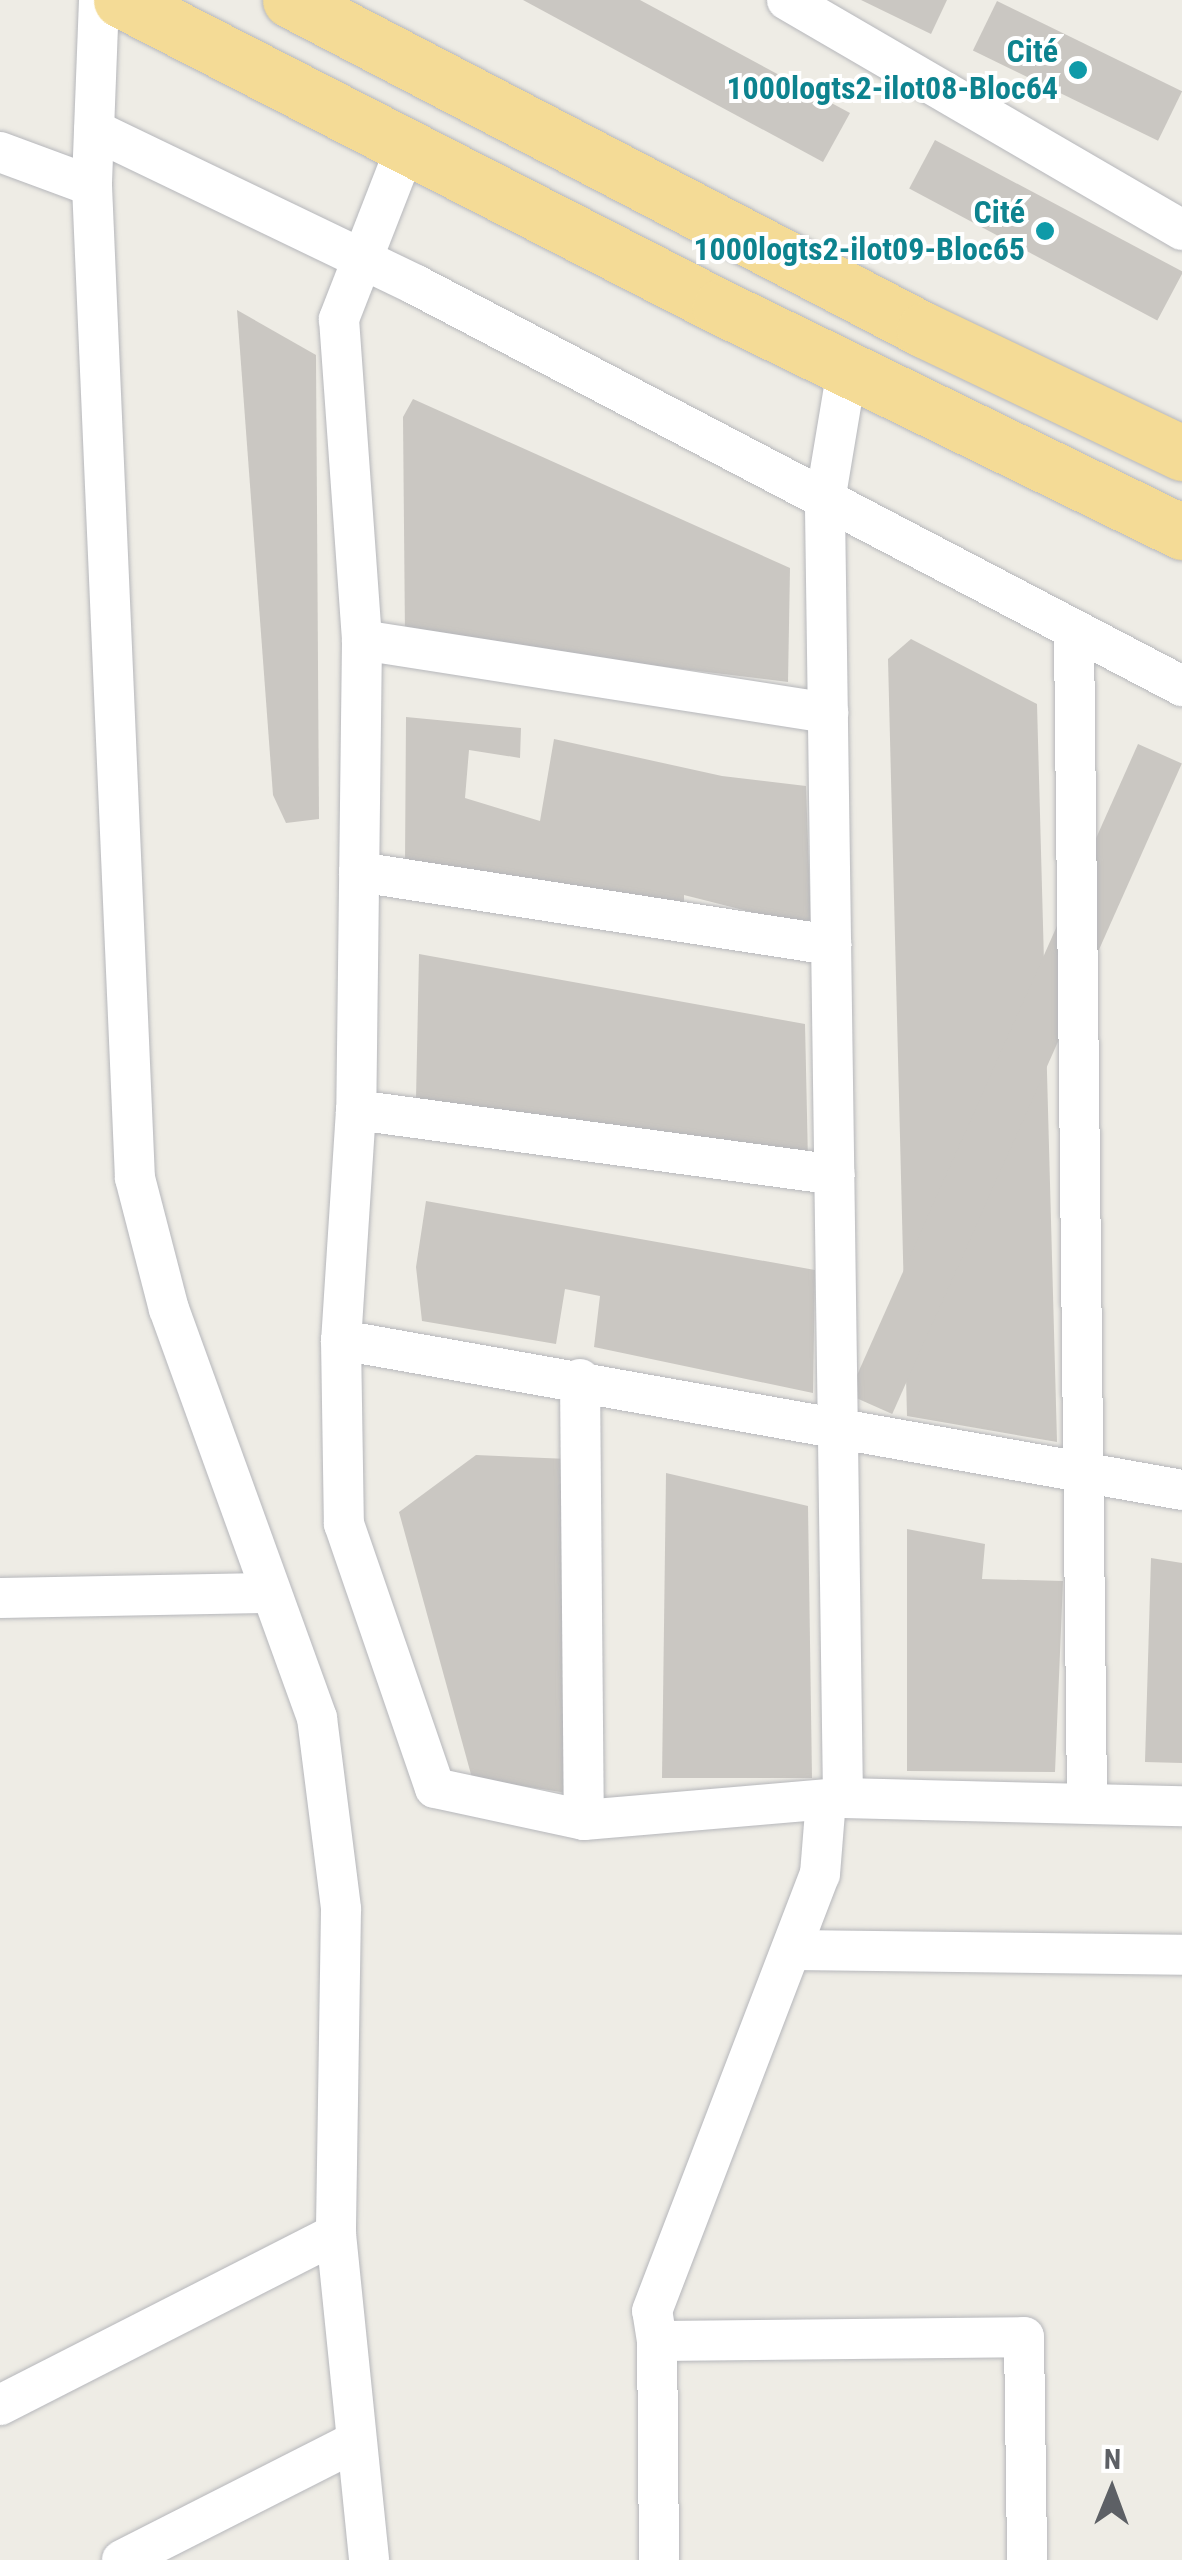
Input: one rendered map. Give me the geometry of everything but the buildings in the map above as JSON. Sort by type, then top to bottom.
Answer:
[{"type":"highway","points":[[121,0],[847,370],[1182,532]]},
{"type":"highway","points":[[290,0],[1002,367],[1182,452]]},
{"type":"highway","points":[[1002,367],[1182,414]]},
{"type":"highway","points":[[1107,498],[1182,550]]},
{"type":"street","points":[[99,0],[92,186],[135,1178],[169,1308],[316,1718],[341,1909],[336,2234],[369,2560]]},
{"type":"street","points":[[786,0],[1182,230]]},
{"type":"street","points":[[94,130],[825,501],[1074,635],[1182,686]]},
{"type":"street","points":[[406,147],[339,319],[362,640],[356,1110],[341,1340],[344,1524],[436,1788],[584,1820],[834,1799],[1182,1806]]},
{"type":"street","points":[[0,152],[92,186]]},
{"type":"street","points":[[659,2560],[657,2342],[652,2311],[794,1950],[820,1874],[834,1799],[838,1426],[825,501],[847,370]]},
{"type":"street","points":[[1074,635],[1080,1471],[1087,1803]]},
{"type":"street","points":[[362,640],[828,713]]},
{"type":"street","points":[[359,872],[831,945]]},
{"type":"street","points":[[356,1110],[835,1175]]},
{"type":"street","points":[[341,1340],[580,1379],[1182,1490]]},
{"type":"street","points":[[580,1379],[584,1820]]},
{"type":"street","points":[[0,1598],[270,1593]]},
{"type":"street","points":[[794,1950],[1182,1955]]},
{"type":"street","points":[[0,2405],[336,2234]]},
{"type":"street","points":[[657,2342],[1024,2337],[1027,2560]]},
{"type":"street","points":[[122,2560],[355,2442]]},
{"type":"place","name":"Cité 1000logts2-ilot08-Bloc64","points":[[1078,70]]},
{"type":"place","name":"Cité 1000logts2-ilot09-Bloc65","points":[[1045,231]]}]
